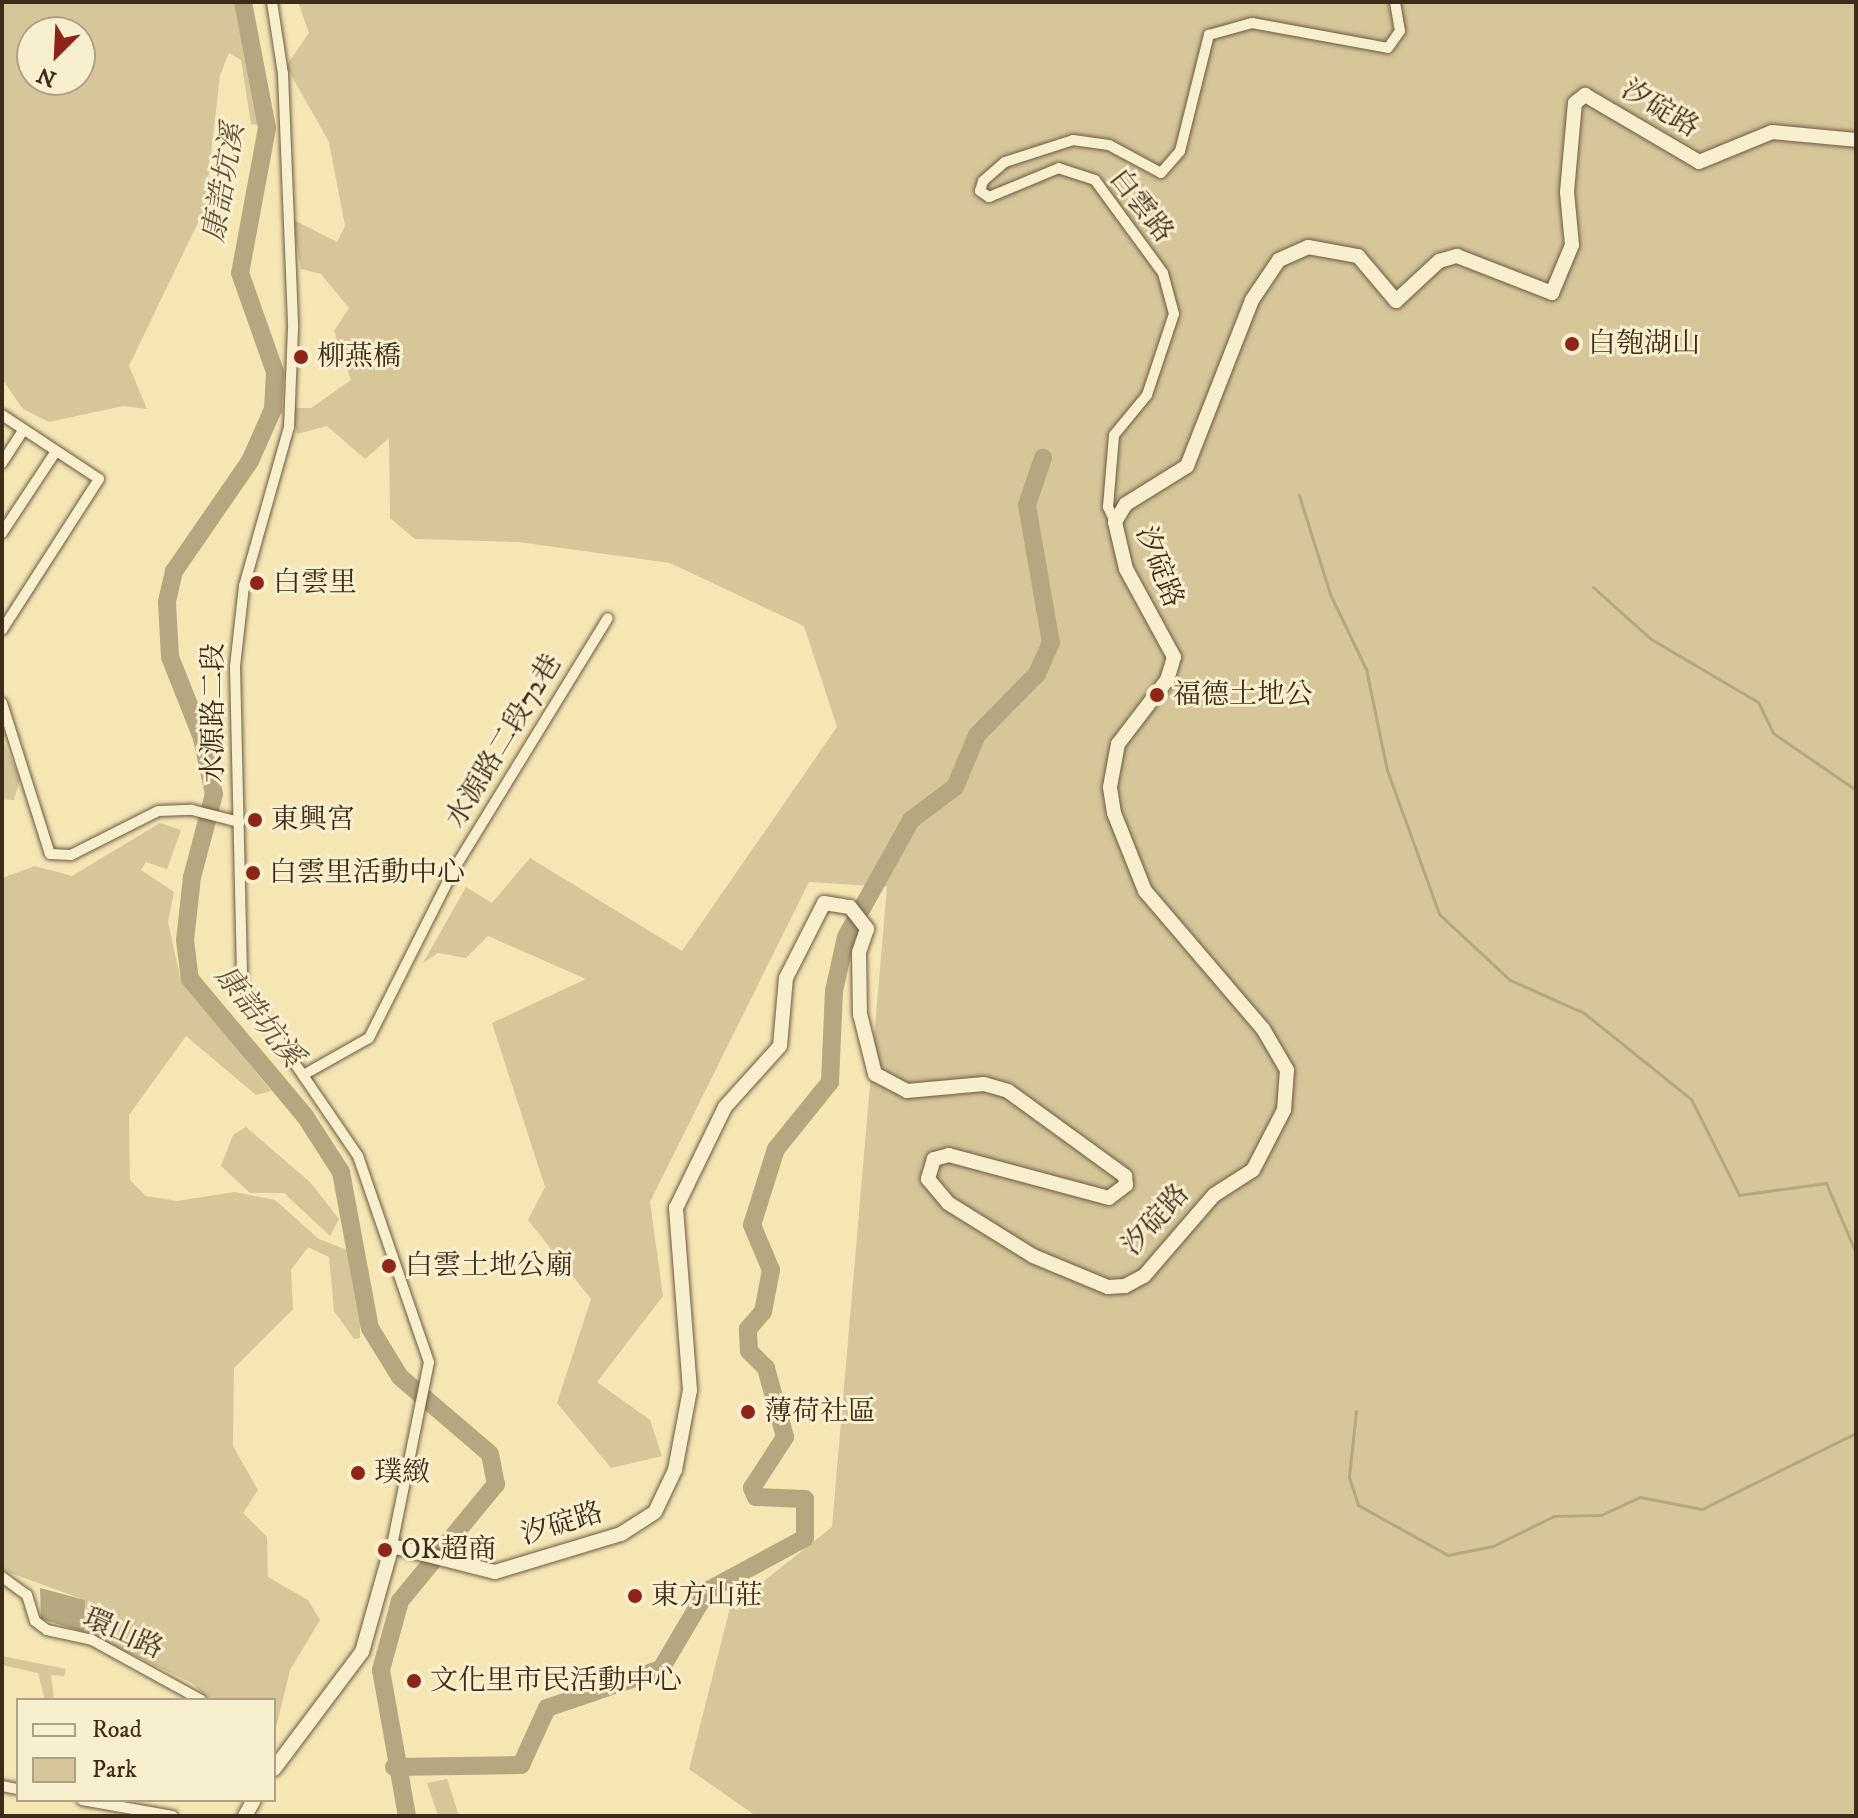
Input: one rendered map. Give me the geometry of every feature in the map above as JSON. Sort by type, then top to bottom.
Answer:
[{"type":"street","name":"水源路二段","points":[[272,2],[283,74],[289,427],[242,596],[234,821],[242,986],[305,1074],[358,1156],[429,1362],[429,1384],[392,1546]]},
{"type":"street","name":"白雲路","points":[[1115,522],[1108,507],[1114,435],[1147,395],[1174,314],[1163,273],[1095,180],[1059,168],[989,197],[980,191],[983,181],[1005,162],[1073,140],[1109,145],[1161,173],[1180,151],[1209,35],[1252,23],[1388,48],[1400,31],[1395,2]]},
{"type":"street","name":"汐碇路","points":[[392,1546],[495,1572],[621,1534],[655,1512],[675,1470],[690,1390],[676,1208],[725,1107],[780,1046],[786,978],[821,908],[850,907],[863,924],[860,1014],[875,1074],[907,1091],[984,1084],[1008,1091],[1125,1176],[1126,1185],[1109,1198],[949,1155],[934,1159],[928,1179],[948,1203],[1033,1256],[1108,1287],[1125,1286],[1152,1268],[1214,1195],[1253,1170],[1284,1110],[1287,1070],[1263,1029],[1145,891],[1114,813],[1110,787],[1118,744],[1167,680],[1174,657],[1126,569],[1115,522],[1126,504],[1187,466],[1252,300],[1279,260],[1308,247],[1358,256],[1396,301],[1439,261],[1457,256],[1552,293],[1572,245],[1567,192],[1575,103],[1585,95],[1699,162],[1772,132],[1856,140]]},
{"type":"street","points":[[2,415],[99,479],[2,630]]},
{"type":"street","points":[[2,463],[24,429]]},
{"type":"street","points":[[2,533],[56,451]]},
{"type":"street","name":"水源路二段72巷","points":[[305,1074],[369,1038],[454,869],[608,618]]},
{"type":"street","points":[[2,703],[50,854],[71,855],[158,811],[192,810],[234,821]]},
{"type":"street","points":[[276,1766],[362,1652],[392,1546]]},
{"type":"street","name":"環山路","points":[[2,1577],[27,1595],[35,1621],[47,1630],[92,1640],[197,1698]]},
{"type":"street","points":[[93,1802],[173,1816]]},
{"type":"green space","points":[[2,2],[234,2],[256,59],[263,125],[251,124],[241,60],[229,53],[220,75],[205,208],[129,366],[147,409],[123,406],[49,422],[23,409],[2,379]]},
{"type":"green space","points":[[298,2],[1856,2],[1856,1816],[756,1816],[689,1769],[730,1608],[832,1527],[887,887],[809,882],[650,1202],[663,1296],[597,1382],[650,1420],[662,1456],[611,1468],[557,1403],[591,1299],[528,1220],[545,1187],[492,1023],[586,979],[488,936],[466,958],[438,953],[423,963],[466,887],[492,903],[530,858],[682,951],[837,727],[804,626],[670,563],[519,542],[415,539],[390,518],[389,438],[365,459],[327,426],[297,434],[292,408],[311,408],[351,380],[334,331],[349,308],[321,274],[301,269],[292,219],[337,242],[345,226],[329,142],[286,66],[309,33]]},
{"type":"green space","points":[[2,738],[20,779],[14,800],[2,799]]},
{"type":"green space","points":[[160,823],[181,830],[167,869],[146,862],[141,870],[174,892],[168,922],[180,977],[271,1091],[256,1095],[186,1036],[129,1115],[130,1180],[146,1196],[177,1201],[235,1192],[275,1200],[319,1239],[347,1250],[360,1316],[360,1338],[354,1339],[334,1311],[329,1257],[308,1247],[291,1270],[293,1309],[234,1368],[233,1446],[258,1490],[243,1513],[267,1537],[268,1577],[308,1600],[320,1620],[290,1670],[276,1728],[276,1698],[207,1698],[192,1683],[84,1632],[85,1600],[2,1570],[2,878],[35,866],[72,876]]},
{"type":"green space","points":[[246,1127],[310,1182],[339,1219],[330,1236],[284,1193],[250,1193],[221,1166],[233,1135]]},
{"type":"green space","points":[[2,1656],[66,1669],[64,1676],[51,1675],[54,1698],[44,1698],[38,1673],[2,1665]]},
{"type":"green space","points":[[447,1779],[459,1816],[438,1816],[427,1783]]},
{"type":"shaded area","points":[[40,1588],[85,1600],[84,1632],[41,1619]]},
{"type":"waterway","name":"康誥坑溪","points":[[243,2],[267,128],[240,273],[275,372],[273,409],[250,461],[174,571],[167,602],[170,657],[202,738],[214,794],[192,877],[185,940],[190,979],[305,1116],[341,1172],[370,1328],[400,1377],[490,1454],[496,1484],[400,1601],[381,1670],[407,1816]]},
{"type":"waterway","points":[[394,1767],[521,1765],[547,1708],[661,1669],[707,1591],[805,1538],[805,1499],[756,1497],[752,1488],[785,1437],[766,1368],[749,1351],[748,1329],[763,1312],[771,1270],[752,1225],[776,1149],[830,1082],[834,991],[846,937],[911,820],[955,787],[977,735],[1037,674],[1051,643],[1027,505],[1043,458]]},
{"type":"waterway","points":[[1299,495],[1330,594],[1366,669],[1387,770],[1439,914],[1510,980],[1584,1013],[1691,1099],[1739,1195],[1826,1183],[1856,1253]]},
{"type":"waterway","points":[[1593,587],[1651,639],[1758,702],[1773,733],[1856,790]]},
{"type":"waterway","points":[[1356,1411],[1349,1477],[1358,1505],[1448,1555],[1493,1546],[1554,1516],[1601,1515],[1640,1497],[1702,1509],[1856,1433]]},
{"type":"place","name":"白匏湖山","points":[[1572,344]]},
{"type":"place","name":"柳燕橋","points":[[301,357]]},
{"type":"place","name":"白雲里","points":[[257,583]]},
{"type":"place","name":"福德土地公","points":[[1157,695]]},
{"type":"place","name":"東興宮","points":[[255,820]]},
{"type":"place","name":"白雲里活動中心","points":[[253,873]]},
{"type":"place","name":"白雲土地公廟","points":[[389,1266]]},
{"type":"place","name":"薄荷社區","points":[[748,1412]]},
{"type":"place","name":"璞緻","points":[[358,1473]]},
{"type":"place","name":"OK超商","points":[[385,1550]]},
{"type":"place","name":"東方山莊","points":[[635,1596]]},
{"type":"place","name":"文化里市民活動中心","points":[[414,1681]]}]
